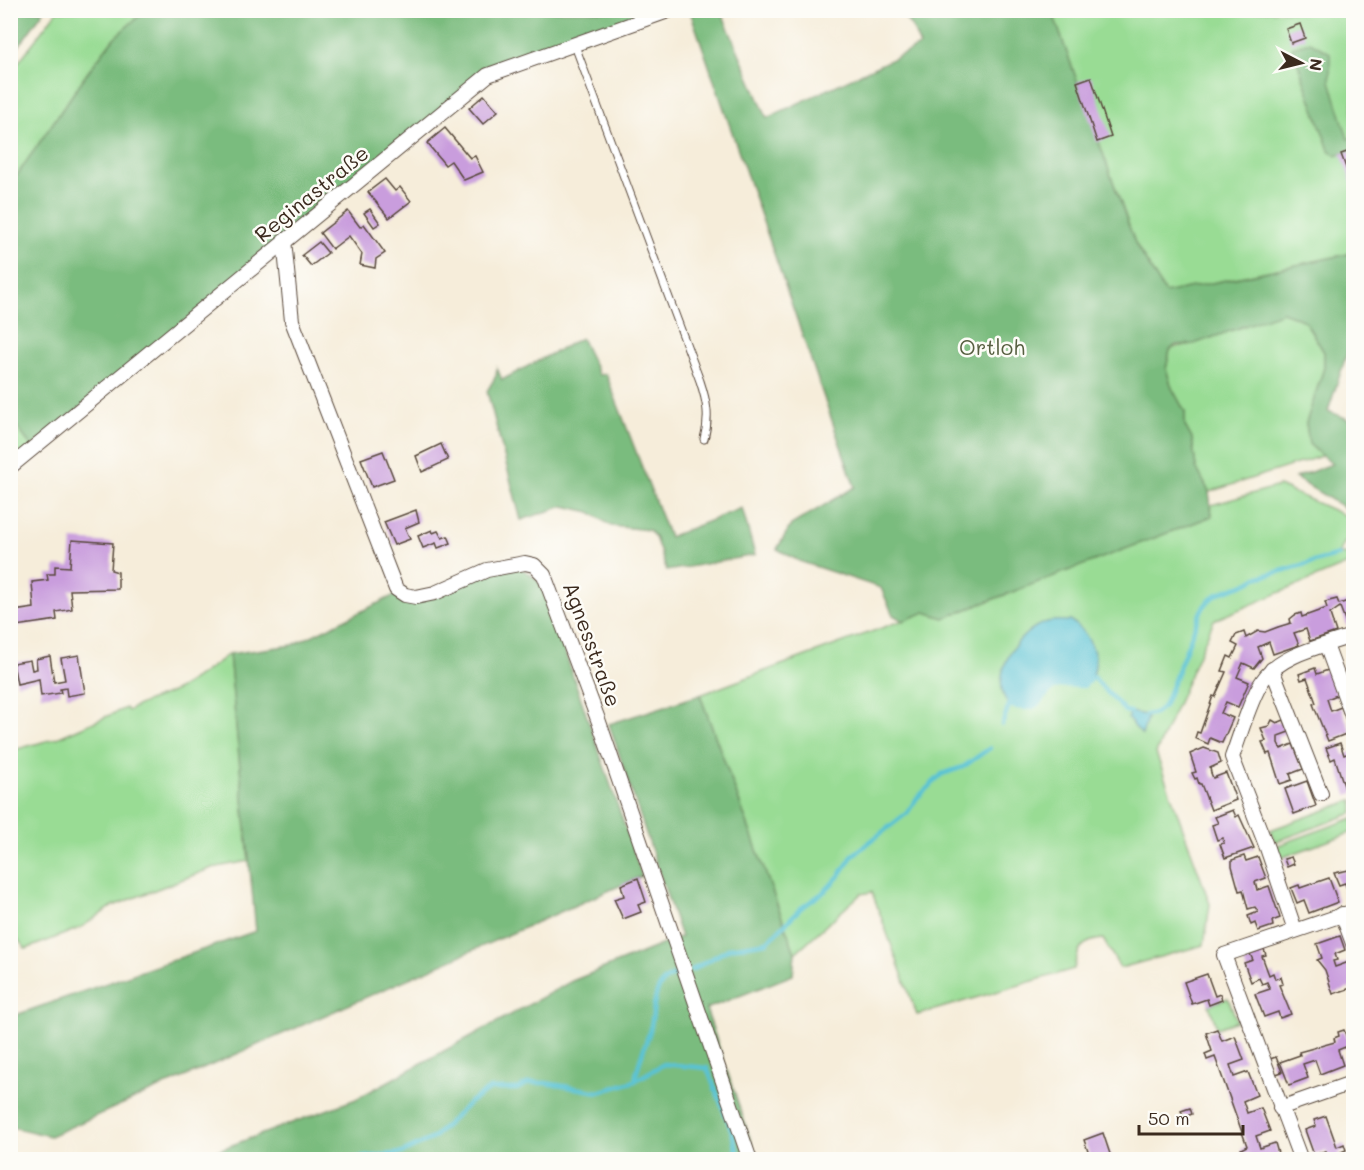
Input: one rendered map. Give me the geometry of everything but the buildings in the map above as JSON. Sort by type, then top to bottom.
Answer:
[{"type":"street","name":"Reginastraße","points":[[10,467],[488,75],[671,10]]},
{"type":"street","name":"Agnesstraße","points":[[284,240],[292,321],[396,588],[405,595],[416,597],[435,593],[487,570],[525,563],[534,565],[544,575],[599,722],[750,1160]]},
{"type":"street","points":[[1295,930],[1232,757],[1262,681],[1272,669],[1287,659],[1353,635]]},
{"type":"street","points":[[1326,645],[1353,721]]},
{"type":"street","points":[[1272,669],[1321,794]]},
{"type":"street","points":[[1300,1160],[1224,955],[1348,913],[1353,946]]},
{"type":"street","points":[[1280,1108],[1353,1082]]},
{"type":"lane","points":[[574,43],[700,381],[708,413],[704,438]]},
{"type":"green space","points":[[10,11],[44,11],[11,57]]},
{"type":"green space","points":[[57,11],[145,11],[114,38],[11,184],[11,72]]},
{"type":"green space","points":[[145,11],[663,11],[486,73],[32,447],[11,419],[11,184],[114,38]]},
{"type":"green space","name":"Ortloh","points":[[690,11],[721,11],[767,118],[920,46],[913,29],[900,11],[1052,11],[1135,243],[1165,293],[1353,253],[1353,335],[1328,411],[1353,421],[1353,513],[1295,478],[1332,464],[1309,444],[1306,423],[1324,368],[1324,352],[1305,321],[1283,312],[1194,344],[1176,345],[1170,350],[1166,369],[1172,388],[1185,412],[1185,426],[1192,439],[1196,467],[1209,492],[1212,516],[944,618],[925,612],[903,621],[893,615],[881,588],[799,561],[777,549],[791,525],[855,487]]},
{"type":"green space","points":[[1052,11],[1353,11],[1353,253],[1165,293],[1135,243]]},
{"type":"green space","points":[[1310,42],[1330,53],[1330,81],[1348,139],[1353,138],[1353,150],[1336,156],[1329,150],[1292,47]]},
{"type":"green space","points":[[1283,312],[1305,321],[1324,352],[1324,368],[1306,423],[1309,444],[1322,456],[1209,492],[1196,467],[1192,439],[1185,426],[1185,412],[1172,388],[1166,369],[1170,350],[1203,341]]},
{"type":"green space","points":[[581,338],[599,375],[606,374],[669,537],[742,508],[755,555],[667,571],[655,537],[649,530],[611,526],[590,512],[564,506],[521,520],[487,391],[496,376],[497,368],[502,380]]},
{"type":"green space","points":[[11,419],[32,447],[11,464]]},
{"type":"green space","points":[[1279,486],[1353,519],[1353,539],[1344,543],[1339,554],[1353,555],[1353,562],[1214,620],[1156,753],[1210,904],[1204,945],[1120,968],[1103,939],[1096,940],[1082,947],[1074,969],[917,1015],[872,892],[861,894],[795,953],[700,695],[925,612],[944,618],[1212,516],[1211,505]]},
{"type":"green space","points":[[489,562],[515,563],[541,583],[642,876],[50,1136],[11,1127],[10,1017],[256,931],[229,654],[293,645],[405,590],[412,600]]},
{"type":"green space","points":[[229,654],[249,861],[212,868],[113,906],[80,928],[26,949],[11,932],[10,751],[57,738],[126,708],[128,711],[168,694]]},
{"type":"green space","points":[[700,695],[795,953],[793,975],[706,1009],[757,1159],[192,1160],[356,1099],[572,981],[681,937],[609,724]]},
{"type":"green space","points":[[1353,800],[1353,813],[1275,842],[1270,830]]},
{"type":"green space","points":[[1353,818],[1353,832],[1275,860],[1273,855],[1278,853],[1276,846]]},
{"type":"green space","points":[[1228,998],[1237,1021],[1217,1028],[1209,1005]]},
{"type":"water","points":[[1050,621],[1071,621],[1085,634],[1094,652],[1094,670],[1091,679],[1084,686],[1065,685],[1053,688],[1041,701],[1030,707],[1021,708],[1009,705],[1003,694],[1001,682],[1008,656],[1016,645],[1036,627]]},
{"type":"water","points":[[1130,712],[1146,715],[1142,735],[1128,719]]},
{"type":"waterway","points":[[1146,715],[1155,713],[1164,706],[1201,611],[1213,597],[1256,578],[1339,555]]},
{"type":"waterway","points":[[1002,725],[1009,705],[1021,708],[1030,707],[1041,701],[1053,688],[1065,685],[1084,686],[1093,677],[1125,711],[1130,712]]},
{"type":"waterway","points":[[692,970],[730,948],[767,942],[801,908],[824,892],[840,875],[853,855],[907,813],[917,798],[942,774],[963,767],[990,748]]},
{"type":"waterway","points":[[341,1160],[402,1153],[433,1138],[470,1102],[490,1089],[517,1089],[529,1083],[545,1083],[599,1092],[635,1081],[650,1030],[658,989],[669,978],[678,974]]},
{"type":"waterway","points":[[636,1080],[664,1064],[707,1068],[731,1129],[740,1160]]}]
